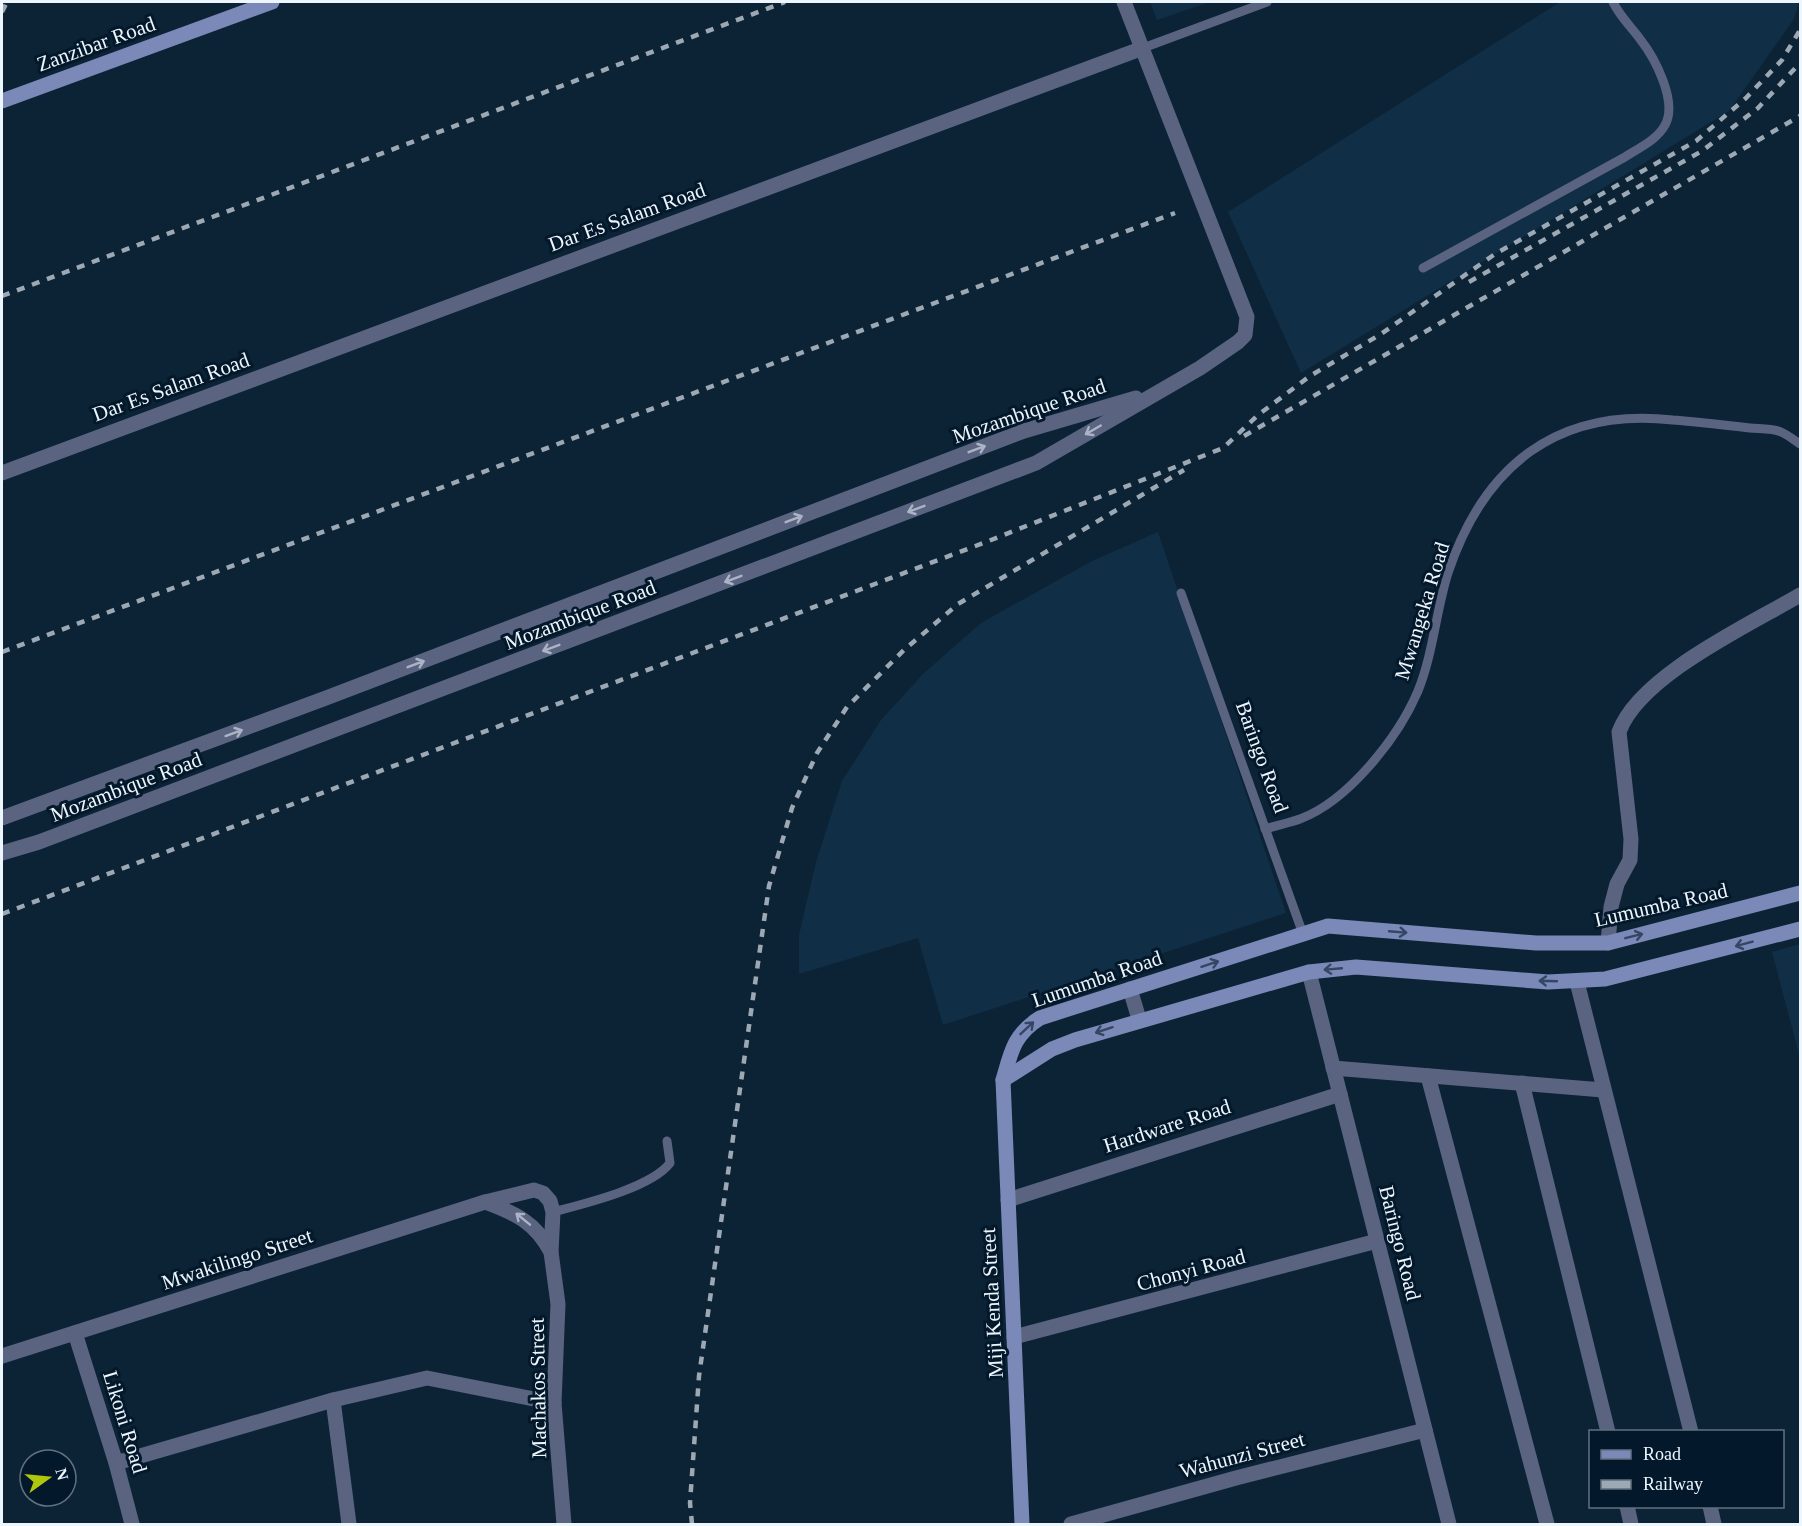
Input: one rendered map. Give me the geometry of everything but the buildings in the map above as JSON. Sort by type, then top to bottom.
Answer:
[{"type":"main road","name":"Zanzibar Road","points":[[2,101],[272,2]]},
{"type":"main road","name":"Lumumba Road","points":[[1003,1080],[1011,1053],[1024,1028],[1040,1018],[1328,926],[1536,943],[1608,943],[1800,892]]},
{"type":"main road","points":[[1003,1080],[1052,1049],[1139,1019],[1309,972],[1356,967],[1577,982],[1605,979],[1668,965],[1800,929]]},
{"type":"main road","name":"Miji Kenda Street","points":[[1003,1080],[1022,1524]]},
{"type":"street","name":"Mozambique Road","points":[[2,853],[39,842],[305,742],[1036,463],[1162,390],[1238,342],[1245,335],[1247,317],[1124,2]]},
{"type":"street","name":"Dar Es Salam Road","points":[[2,472],[1143,48]]},
{"type":"street","name":"Mozambique Road","points":[[2,818],[337,694],[1024,431],[1162,390]]},
{"type":"street","points":[[1608,943],[1611,907],[1617,884],[1630,860],[1631,839],[1618,732],[1624,716],[1649,690],[1692,658],[1800,595]]},
{"type":"street","name":"Baringo Road","points":[[1309,972],[1449,1524]]},
{"type":"street","points":[[1577,982],[1691,1430]]},
{"type":"street","points":[[1130,989],[1139,1019]]},
{"type":"street","points":[[1333,1068],[1603,1090]]},
{"type":"street","points":[[1428,1076],[1547,1524]]},
{"type":"street","points":[[1522,1083],[1608,1430]]},
{"type":"street","name":"Hardware Road","points":[[1008,1200],[1340,1094]]},
{"type":"street","name":"Mwakilingo Street","points":[[2,1356],[484,1202],[534,1190],[548,1197],[553,1212]]},
{"type":"street","points":[[484,1202],[515,1213],[525,1220],[550,1252]]},
{"type":"street","name":"Machakos Street","points":[[553,1212],[550,1252],[558,1304],[554,1403],[564,1524]]},
{"type":"street","name":"Chonyi Road","points":[[1014,1337],[1377,1241]]},
{"type":"street","name":"Likoni Road","points":[[75,1333],[116,1463],[132,1524]]},
{"type":"street","points":[[116,1463],[333,1400],[427,1378],[442,1379],[471,1388],[554,1403]]},
{"type":"street","points":[[333,1400],[349,1524]]},
{"type":"street","name":"Wahunzi Street","points":[[1071,1524],[1236,1478],[1425,1430]]},
{"type":"street","points":[[1627,1508],[1631,1524]]},
{"type":"street","points":[[1710,1508],[1714,1524]]},
{"type":"lane","name":"Dar Es Salam Road","points":[[1143,48],[1267,2]]},
{"type":"lane","points":[[1423,268],[1642,147],[1650,142],[1665,125],[1669,101],[1664,80],[1642,41],[1621,16],[1613,2]]},
{"type":"lane","name":"Mwangeka Road","points":[[1265,829],[1302,818],[1337,796],[1366,772],[1393,736],[1418,691],[1448,573],[1467,527],[1489,490],[1514,463],[1558,434],[1618,417],[1653,418],[1779,431],[1800,444]]},
{"type":"lane","name":"Baringo Road","points":[[1182,593],[1303,934]]},
{"type":"lane","points":[[553,1212],[611,1196],[663,1173],[670,1163],[667,1141]]},
{"type":"shaded area","points":[[1150,2],[1210,2],[1157,20]]},
{"type":"shaded area","points":[[1560,2],[1799,2],[1794,19],[1729,111],[1301,373],[1228,212]]},
{"type":"shaded area","points":[[1158,532],[1286,913],[943,1025],[918,938],[799,974],[799,935],[816,862],[842,781],[881,720],[924,673],[981,623],[1092,561]]},
{"type":"shaded area","points":[[1800,944],[1800,1058],[1772,952]]},
{"type":"railway","points":[[2,12],[7,2]]},
{"type":"railway","points":[[2,296],[785,2]]},
{"type":"railway","points":[[2,914],[986,542],[1223,448],[1258,415],[1310,376],[1381,334],[1495,254],[1696,141],[1746,98],[1782,60],[1800,30]]},
{"type":"railway","points":[[1469,282],[1702,151],[1758,108],[1800,63]]},
{"type":"railway","points":[[1244,436],[1800,116]]},
{"type":"railway","points":[[2,652],[1175,213]]},
{"type":"railway","points":[[692,1524],[690,1503],[699,1376],[769,886],[792,808],[817,753],[847,707],[904,650],[958,604],[1184,470]]}]
